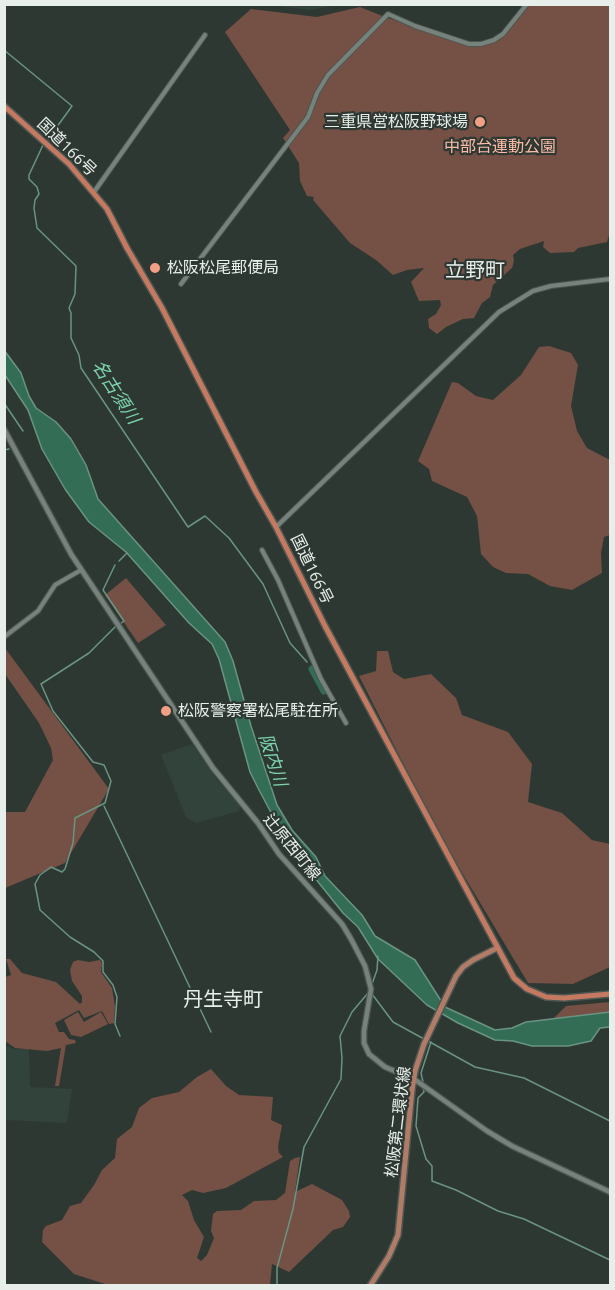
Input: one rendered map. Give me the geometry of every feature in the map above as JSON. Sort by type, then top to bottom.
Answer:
[{"type":"highway","name":"国道166号","points":[[4,106],[50,145],[107,209],[127,248],[163,306],[325,626],[514,978],[533,993],[546,997],[564,998],[610,994]]},
{"type":"main road","name":"辻原西町線","points":[[4,429],[66,544],[213,768],[253,817],[279,854],[342,924],[360,957],[371,989],[364,1031],[364,1043],[369,1054],[385,1067],[414,1079],[487,1131],[513,1146],[610,1192]]},
{"type":"main road","name":"松阪第二環状線","points":[[370,1286],[389,1256],[398,1235],[415,1071],[424,1044],[453,982],[463,967],[497,948]]},
{"type":"street","points":[[181,284],[308,117],[317,93],[328,75],[388,14],[415,26],[470,44],[481,44],[503,34],[527,4]]},
{"type":"street","points":[[94,192],[206,35]]},
{"type":"street","points":[[276,527],[499,312],[533,291],[551,286],[610,279]]},
{"type":"street","points":[[262,550],[278,580],[321,679],[346,723]]},
{"type":"street","points":[[4,637],[38,611],[55,585],[82,569]]},
{"type":"shaded area","points":[[270,5],[336,5],[311,10]]},
{"type":"shaded area","name":"阪内川","points":[[4,350],[21,373],[36,408],[56,422],[71,439],[86,465],[98,499],[225,642],[233,661],[277,805],[292,830],[316,857],[325,876],[362,915],[375,936],[415,960],[445,1007],[495,1030],[512,1028],[526,1022],[610,1012],[610,1027],[600,1028],[591,1041],[568,1046],[532,1046],[513,1041],[495,1040],[458,1023],[427,1005],[378,959],[358,927],[343,913],[299,858],[258,788],[250,772],[219,659],[212,644],[189,623],[126,552],[89,522],[65,489],[42,449],[28,410],[5,375]]},
{"type":"shaded area","points":[[192,744],[218,781],[240,806],[239,811],[196,823],[186,817],[161,755]]},
{"type":"shaded area","points":[[4,1045],[15,1049],[29,1048],[30,1087],[72,1089],[67,1123],[5,1120]]},
{"type":"green space","name":"中部台運動公園","points":[[529,5],[610,5],[610,236],[607,242],[578,248],[574,252],[550,253],[543,247],[544,241],[520,249],[513,255],[512,268],[493,285],[490,297],[482,303],[474,318],[463,319],[437,334],[429,328],[428,319],[436,314],[441,305],[440,300],[419,301],[411,282],[424,268],[393,275],[376,260],[350,243],[313,200],[314,197],[307,196],[300,181],[299,163],[283,138],[290,130],[225,32],[251,9],[317,17],[360,7],[469,44],[481,44],[503,34]]},
{"type":"green space","points":[[549,346],[571,353],[578,365],[571,406],[577,431],[587,448],[610,460],[610,535],[604,537],[601,553],[602,573],[572,590],[550,586],[528,574],[506,573],[493,567],[481,554],[477,516],[467,497],[432,481],[429,469],[418,461],[452,382],[458,383],[476,396],[493,400],[521,375],[539,347]]},
{"type":"green space","points":[[126,578],[166,625],[138,643],[105,595]]},
{"type":"green space","points":[[5,648],[109,789],[65,863],[5,888],[5,812],[25,812],[53,760],[51,748],[39,723],[5,674]]},
{"type":"green space","points":[[377,651],[388,651],[393,672],[404,679],[431,674],[456,698],[462,715],[508,732],[532,764],[528,802],[562,813],[592,840],[610,844],[610,967],[573,984],[528,983],[439,834],[359,676],[376,671]]},
{"type":"green space","points":[[6,959],[10,959],[22,973],[56,982],[80,1004],[82,996],[72,981],[70,970],[73,962],[100,960],[102,963],[101,972],[112,988],[115,1006],[114,1023],[109,1024],[102,1011],[84,1018],[79,1010],[55,1023],[59,1032],[64,1032],[76,1043],[66,1045],[59,1086],[55,1086],[61,1048],[47,1051],[15,1048],[5,1041],[5,977],[11,975]]},
{"type":"green space","points":[[610,1002],[610,1015],[552,1020],[566,1006]]},
{"type":"green space","points":[[78,1012],[84,1022],[101,1012],[108,1024],[81,1037],[71,1035],[64,1020]]},
{"type":"green space","points":[[211,1069],[226,1086],[239,1095],[273,1097],[271,1120],[282,1125],[278,1147],[283,1157],[226,1188],[203,1193],[192,1190],[182,1195],[188,1201],[194,1220],[204,1237],[197,1258],[201,1261],[207,1255],[214,1238],[211,1231],[213,1214],[217,1211],[241,1210],[254,1201],[276,1200],[285,1193],[290,1161],[295,1158],[300,1157],[295,1192],[312,1184],[342,1200],[350,1217],[343,1227],[333,1230],[289,1272],[272,1264],[270,1285],[108,1285],[74,1274],[42,1242],[43,1230],[46,1226],[62,1220],[70,1206],[81,1203],[102,1170],[115,1158],[117,1139],[132,1127],[139,1108],[152,1098],[179,1092]]},
{"type":"waterway","name":"名古須川","points":[[4,50],[72,106],[46,142]]},
{"type":"waterway","name":"名古須川","points":[[43,145],[29,175],[29,179],[37,187],[39,194],[34,208],[37,228],[76,266],[75,294],[69,308],[71,338],[79,355],[81,368],[188,527],[205,516],[229,538],[263,584],[290,643],[307,662]]},
{"type":"waterway","points":[[4,403],[23,431]]},
{"type":"waterway","points":[[4,450],[9,449]]},
{"type":"waterway","points":[[119,561],[127,553]]},
{"type":"waterway","points":[[115,565],[103,590],[124,621],[120,624]]},
{"type":"waterway","points":[[116,626],[89,653],[41,684],[53,711],[93,762],[104,765],[111,781],[105,803],[75,818],[73,843],[65,869],[62,872],[51,867],[40,875],[35,884],[40,910],[70,937],[94,952],[103,961],[103,972],[113,985],[117,997],[115,1024],[120,1036]]},
{"type":"waterway","name":"名古須川","points":[[312,669],[324,691]]},
{"type":"waterway","points":[[104,806],[211,1032]]},
{"type":"waterway","points":[[372,984],[377,970],[378,956]]},
{"type":"waterway","points":[[277,1286],[277,1268],[293,1209],[304,1147],[341,1079],[340,1036],[352,1012],[368,993]]},
{"type":"waterway","points":[[372,994],[393,1022],[424,1039]]},
{"type":"waterway","points":[[428,1041],[475,1067],[524,1078],[610,1121]]},
{"type":"waterway","points":[[423,1082],[421,1073],[431,1042]]},
{"type":"waterway","points":[[423,1087],[424,1092],[418,1098],[416,1126],[426,1159],[432,1166],[432,1181],[498,1211],[524,1219],[610,1260]]},
{"type":"place","name":"三重県営松阪野球場","points":[[480,122]]},
{"type":"place","name":"松阪松尾郵便局","points":[[155,268]]},
{"type":"place","name":"松阪警察署松尾駐在所","points":[[166,711]]},
{"type":"district","name":"立野町","points":[[475,270]]},
{"type":"district","name":"丹生寺町","points":[[223,999]]}]
